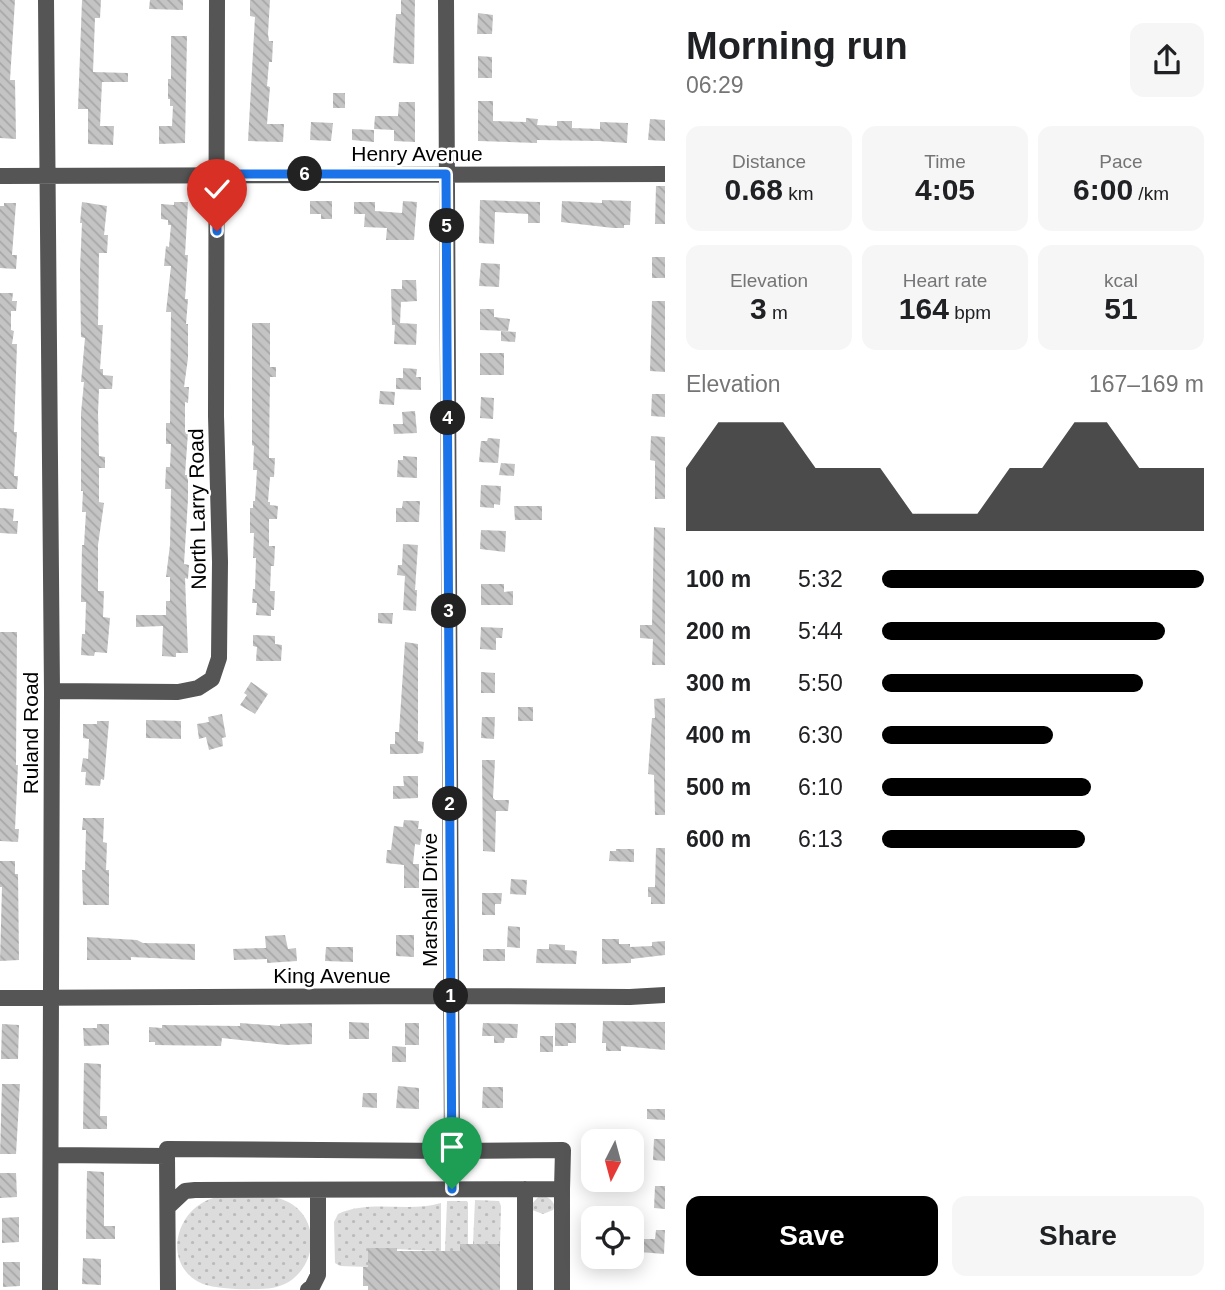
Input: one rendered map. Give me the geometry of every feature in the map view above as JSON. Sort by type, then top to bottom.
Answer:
[{"type":"street","name":"Ruland Road","points":[[46,0],[52,691],[50,1290]]},
{"type":"street","points":[[216,0],[216,174]]},
{"type":"street","name":"Marshall Drive","points":[[446,0],[452,1189]]},
{"type":"street","name":"North Larry Road","points":[[52,691],[178,692],[198,688],[212,679],[219,658],[216,174]]},
{"type":"street","name":"Henry Avenue","points":[[0,176],[665,174]]},
{"type":"street","name":"King Avenue","points":[[0,998],[665,995]]},
{"type":"street","points":[[168,1290],[167,1149],[563,1150],[562,1290]]},
{"type":"street","points":[[51,1155],[167,1156]]},
{"type":"street","points":[[525,1189],[525,1290]]},
{"type":"street","points":[[168,1207],[185,1191],[195,1190],[562,1189]]},
{"type":"street","points":[[308,1290],[318,1275],[318,1190]]},
{"type":"street","points":[[168,1273],[181,1290]]},
{"type":"shaded area","points":[[539,1196],[550,1199],[555,1206],[553,1210],[543,1214],[532,1210],[531,1205]]},
{"type":"shaded area","points":[[217,1197],[278,1198],[299,1210],[311,1235],[306,1262],[298,1274],[287,1283],[272,1288],[247,1289],[210,1286],[190,1275],[181,1264],[177,1251],[178,1237],[191,1212]]},
{"type":"shaded area","points":[[475,1200],[499,1201],[500,1244],[473,1244]]},
{"type":"shaded area","points":[[447,1201],[468,1203],[468,1244],[460,1245],[460,1251],[445,1251]]},
{"type":"shaded area","points":[[441,1203],[441,1251],[368,1248],[368,1267],[340,1266],[335,1263],[334,1222],[338,1214],[363,1207],[415,1207]]},
{"type":"building","points":[[0,0],[15,0],[10,80],[15,80],[16,139],[0,138]]},
{"type":"building","points":[[82,0],[101,0],[100,18],[95,18],[93,72],[128,73],[128,82],[102,82],[100,126],[114,126],[113,145],[88,144],[88,109],[78,109]]},
{"type":"building","points":[[150,0],[183,0],[183,10],[149,9]]},
{"type":"building","points":[[250,0],[270,0],[268,34],[269,41],[273,41],[267,86],[270,87],[267,124],[284,124],[283,142],[248,141],[255,17],[250,16]]},
{"type":"building","points":[[401,0],[415,0],[414,64],[393,63],[396,14],[401,14]]},
{"type":"building","points":[[478,13],[493,15],[492,34],[477,34]]},
{"type":"building","points":[[171,36],[187,36],[185,143],[159,144],[159,126],[172,126],[173,106],[170,106],[168,99]]},
{"type":"building","points":[[478,56],[492,57],[492,78],[478,78]]},
{"type":"building","points":[[333,93],[345,93],[345,108],[333,108]]},
{"type":"building","points":[[478,101],[493,101],[493,121],[526,122],[526,118],[538,119],[537,125],[557,126],[557,121],[572,121],[572,128],[600,129],[600,122],[628,123],[627,143],[478,141]]},
{"type":"building","points":[[399,102],[415,102],[415,142],[394,141],[394,130],[374,129],[375,116],[398,116]]},
{"type":"building","points":[[650,119],[665,120],[665,141],[648,140]]},
{"type":"building","points":[[311,122],[333,123],[331,141],[310,140]]},
{"type":"building","points":[[352,129],[374,130],[374,142],[352,140]]},
{"type":"building","points":[[656,186],[665,186],[665,224],[655,224]]},
{"type":"building","points":[[480,200],[540,202],[540,223],[528,223],[528,214],[495,212],[494,244],[479,243]]},
{"type":"building","points":[[602,200],[631,201],[630,225],[613,228],[561,222],[562,201],[602,203]]},
{"type":"building","points":[[310,201],[332,201],[332,219],[321,219],[321,214],[310,214]]},
{"type":"building","points":[[403,201],[417,202],[414,240],[386,240],[387,228],[364,227],[365,214],[354,214],[354,202],[375,202],[375,211],[402,213]]},
{"type":"building","points":[[82,202],[107,206],[104,235],[108,235],[107,253],[99,253],[98,325],[103,325],[100,369],[103,369],[103,375],[113,376],[112,389],[99,389],[98,413],[99,456],[105,457],[105,468],[99,468],[99,502],[104,503],[98,545],[98,591],[104,591],[103,617],[110,618],[107,653],[95,652],[94,656],[81,655],[86,602],[81,602],[82,545],[86,512],[82,512],[81,491],[81,413],[84,382],[81,382],[85,338],[81,337]]},
{"type":"building","points":[[174,202],[188,202],[185,299],[188,299],[188,358],[184,387],[189,387],[188,403],[185,402],[185,432],[188,432],[185,475],[188,475],[188,499],[184,564],[189,565],[188,579],[185,578],[188,653],[176,653],[176,657],[162,656],[163,626],[136,627],[136,615],[166,615],[166,601],[170,601],[170,577],[166,577],[170,545],[171,489],[165,489],[171,444],[166,444],[166,423],[170,423],[171,312],[166,312],[171,266],[164,266],[171,225],[168,225],[168,220],[161,219],[161,204],[174,205]]},
{"type":"building","points":[[4,203],[16,203],[12,255],[17,255],[16,269],[0,268],[0,206],[4,206]]},
{"type":"building","points":[[652,257],[665,257],[665,278],[652,278]]},
{"type":"building","points":[[481,263],[500,264],[499,287],[479,286]]},
{"type":"building","points":[[402,280],[416,280],[417,301],[401,302],[400,323],[417,324],[416,345],[394,344],[391,289],[402,289]]},
{"type":"building","points":[[0,293],[13,293],[12,301],[17,301],[16,311],[11,311],[11,330],[14,331],[12,344],[17,344],[14,476],[18,476],[17,489],[0,489]]},
{"type":"building","points":[[652,301],[665,301],[665,372],[650,371]]},
{"type":"building","points":[[480,309],[494,309],[494,317],[510,319],[508,331],[480,330]]},
{"type":"building","points":[[252,323],[270,323],[270,367],[276,367],[276,377],[270,377],[269,458],[275,458],[268,502],[278,506],[277,519],[269,519],[269,546],[275,546],[274,566],[271,566],[270,591],[275,591],[271,616],[256,615],[257,603],[252,603],[256,558],[253,558],[254,533],[250,533],[250,508],[253,508],[255,501],[257,470],[253,470],[252,445]]},
{"type":"building","points":[[501,331],[516,332],[515,342],[501,341]]},
{"type":"building","points":[[480,353],[504,353],[504,375],[480,375]]},
{"type":"building","points":[[403,368],[417,369],[416,377],[421,377],[421,390],[396,389],[396,378],[403,378]]},
{"type":"building","points":[[380,391],[395,392],[394,405],[379,404]]},
{"type":"building","points":[[652,394],[665,394],[665,417],[651,416]]},
{"type":"building","points":[[481,397],[494,398],[493,419],[480,418]]},
{"type":"building","points":[[415,411],[417,433],[394,434],[393,424],[403,424],[402,412]]},
{"type":"building","points":[[651,436],[665,437],[665,499],[655,499],[655,461],[650,460]]},
{"type":"building","points":[[488,438],[500,439],[498,463],[479,462],[481,441],[487,441]]},
{"type":"building","points":[[403,456],[417,457],[417,478],[397,477],[398,460],[403,460]]},
{"type":"building","points":[[501,463],[515,464],[514,476],[499,475]]},
{"type":"building","points":[[481,485],[501,486],[500,505],[494,504],[494,508],[480,507]]},
{"type":"building","points":[[403,501],[420,501],[419,522],[396,522],[396,508],[402,508]]},
{"type":"building","points":[[514,506],[542,506],[542,520],[515,520]]},
{"type":"building","points":[[0,508],[14,509],[13,521],[18,521],[17,534],[0,533]]},
{"type":"building","points":[[654,527],[665,528],[665,665],[652,665],[653,639],[640,638],[640,625],[652,625]]},
{"type":"building","points":[[481,530],[506,531],[505,552],[480,549]]},
{"type":"building","points":[[403,544],[418,545],[416,611],[403,610],[405,576],[397,575],[398,565],[402,565]]},
{"type":"building","points":[[481,584],[504,584],[504,592],[513,591],[513,605],[481,605]]},
{"type":"building","points":[[378,613],[393,613],[392,624],[378,623]]},
{"type":"building","points":[[481,627],[503,628],[502,638],[496,638],[496,650],[480,649]]},
{"type":"building","points":[[0,632],[17,632],[18,765],[15,829],[19,829],[18,842],[0,841]]},
{"type":"building","points":[[253,635],[275,636],[275,644],[282,645],[281,661],[256,661],[257,647],[253,646]]},
{"type":"building","points":[[405,642],[418,644],[418,741],[424,742],[423,753],[390,754],[390,744],[395,744],[395,732],[399,732]]},
{"type":"building","points":[[481,672],[495,673],[495,693],[481,693]]},
{"type":"building","points":[[251,682],[268,694],[255,714],[240,705]]},
{"type":"building","points":[[665,698],[665,815],[655,815],[654,775],[648,774],[652,718],[655,718],[654,699]]},
{"type":"building","points":[[518,707],[533,707],[533,721],[518,721]]},
{"type":"building","points":[[222,714],[226,737],[222,738],[223,746],[209,750],[206,737],[199,739],[197,724],[209,722],[208,717]]},
{"type":"building","points":[[482,717],[495,717],[494,739],[481,738]]},
{"type":"building","points":[[146,720],[181,721],[181,739],[146,738]]},
{"type":"building","points":[[97,721],[109,721],[104,780],[101,779],[100,786],[85,785],[86,772],[81,772],[83,758],[88,759],[89,739],[83,738],[83,724],[97,724]]},
{"type":"building","points":[[482,760],[495,760],[493,798],[509,800],[508,811],[496,811],[495,852],[483,851]]},
{"type":"building","points":[[403,776],[418,776],[418,798],[393,799],[393,786],[404,786]]},
{"type":"building","points":[[83,818],[104,818],[103,842],[107,843],[109,905],[83,905],[82,870],[85,870],[86,830],[82,830]]},
{"type":"building","points":[[404,820],[419,821],[418,829],[422,829],[420,845],[415,844],[413,864],[419,864],[419,888],[404,888],[404,865],[386,863],[387,850],[391,850],[394,826],[403,827]]},
{"type":"building","points":[[656,848],[665,848],[665,904],[651,904],[651,897],[648,897],[648,887],[655,887]]},
{"type":"building","points":[[634,849],[634,862],[609,861],[610,851]]},
{"type":"building","points":[[0,861],[15,861],[15,874],[18,874],[19,960],[0,961]]},
{"type":"building","points":[[511,879],[527,880],[526,895],[510,894]]},
{"type":"building","points":[[482,893],[502,893],[501,904],[495,904],[495,915],[482,915]]},
{"type":"building","points":[[508,926],[520,927],[520,948],[507,947]]},
{"type":"building","points":[[285,935],[288,949],[296,948],[297,961],[267,963],[267,959],[234,960],[233,949],[266,948],[265,936]]},
{"type":"building","points":[[396,935],[414,935],[414,957],[396,956]]},
{"type":"building","points":[[87,937],[137,940],[143,943],[195,944],[195,960],[131,957],[131,960],[87,960]]},
{"type":"building","points":[[602,939],[619,939],[619,944],[630,944],[630,947],[652,946],[652,942],[665,941],[665,955],[631,959],[631,963],[602,964]]},
{"type":"building","points":[[549,944],[565,945],[565,950],[577,951],[576,964],[536,963],[537,949],[549,949]]},
{"type":"building","points":[[326,947],[353,947],[353,962],[325,961]]},
{"type":"building","points":[[483,949],[505,949],[505,961],[483,961]]},
{"type":"building","points":[[603,1021],[665,1022],[665,1050],[621,1046],[621,1051],[606,1051],[606,1043],[602,1043]]},
{"type":"building","points":[[349,1022],[369,1023],[369,1039],[349,1039]]},
{"type":"building","points":[[240,1023],[280,1026],[312,1023],[312,1044],[286,1045],[222,1038],[221,1046],[155,1045],[155,1042],[149,1042],[149,1027],[240,1026]]},
{"type":"building","points":[[405,1023],[419,1023],[419,1045],[405,1045]]},
{"type":"building","points":[[483,1023],[518,1024],[517,1038],[505,1038],[504,1043],[494,1043],[494,1036],[482,1036]]},
{"type":"building","points":[[555,1023],[576,1023],[576,1043],[555,1046]]},
{"type":"building","points":[[2,1024],[19,1025],[18,1059],[1,1059]]},
{"type":"building","points":[[97,1024],[109,1024],[109,1045],[84,1046],[83,1028],[97,1028]]},
{"type":"building","points":[[540,1036],[553,1036],[553,1052],[540,1052]]},
{"type":"building","points":[[392,1046],[406,1047],[406,1062],[392,1062]]},
{"type":"building","points":[[84,1063],[101,1064],[100,1116],[107,1116],[107,1129],[83,1129]]},
{"type":"building","points":[[2,1084],[20,1084],[16,1154],[0,1154]]},
{"type":"building","points":[[398,1086],[419,1088],[419,1109],[396,1108]]},
{"type":"building","points":[[483,1087],[503,1087],[503,1108],[482,1108]]},
{"type":"building","points":[[363,1093],[377,1093],[377,1108],[362,1107]]},
{"type":"building","points":[[647,1109],[665,1109],[665,1120],[647,1119]]},
{"type":"building","points":[[654,1139],[665,1139],[665,1161],[653,1160]]},
{"type":"building","points":[[87,1171],[104,1172],[104,1226],[115,1226],[115,1239],[86,1239]]},
{"type":"building","points":[[0,1173],[16,1173],[17,1197],[0,1198]]},
{"type":"building","points":[[655,1186],[665,1186],[665,1209],[654,1208]]},
{"type":"building","points":[[19,1217],[19,1242],[2,1243],[2,1218]]},
{"type":"building","points":[[656,1230],[665,1230],[664,1254],[644,1252],[644,1239],[655,1239]]},
{"type":"building","points":[[460,1244],[500,1244],[500,1290],[368,1290],[368,1286],[363,1286],[363,1267],[368,1267],[368,1248],[460,1251]]},
{"type":"building","points":[[83,1258],[101,1259],[101,1285],[82,1284]]},
{"type":"building","points":[[3,1262],[20,1262],[20,1286],[3,1287]]},
{"type":"route","points":[[217,231],[216,174],[446,174],[452,1189]]}]
